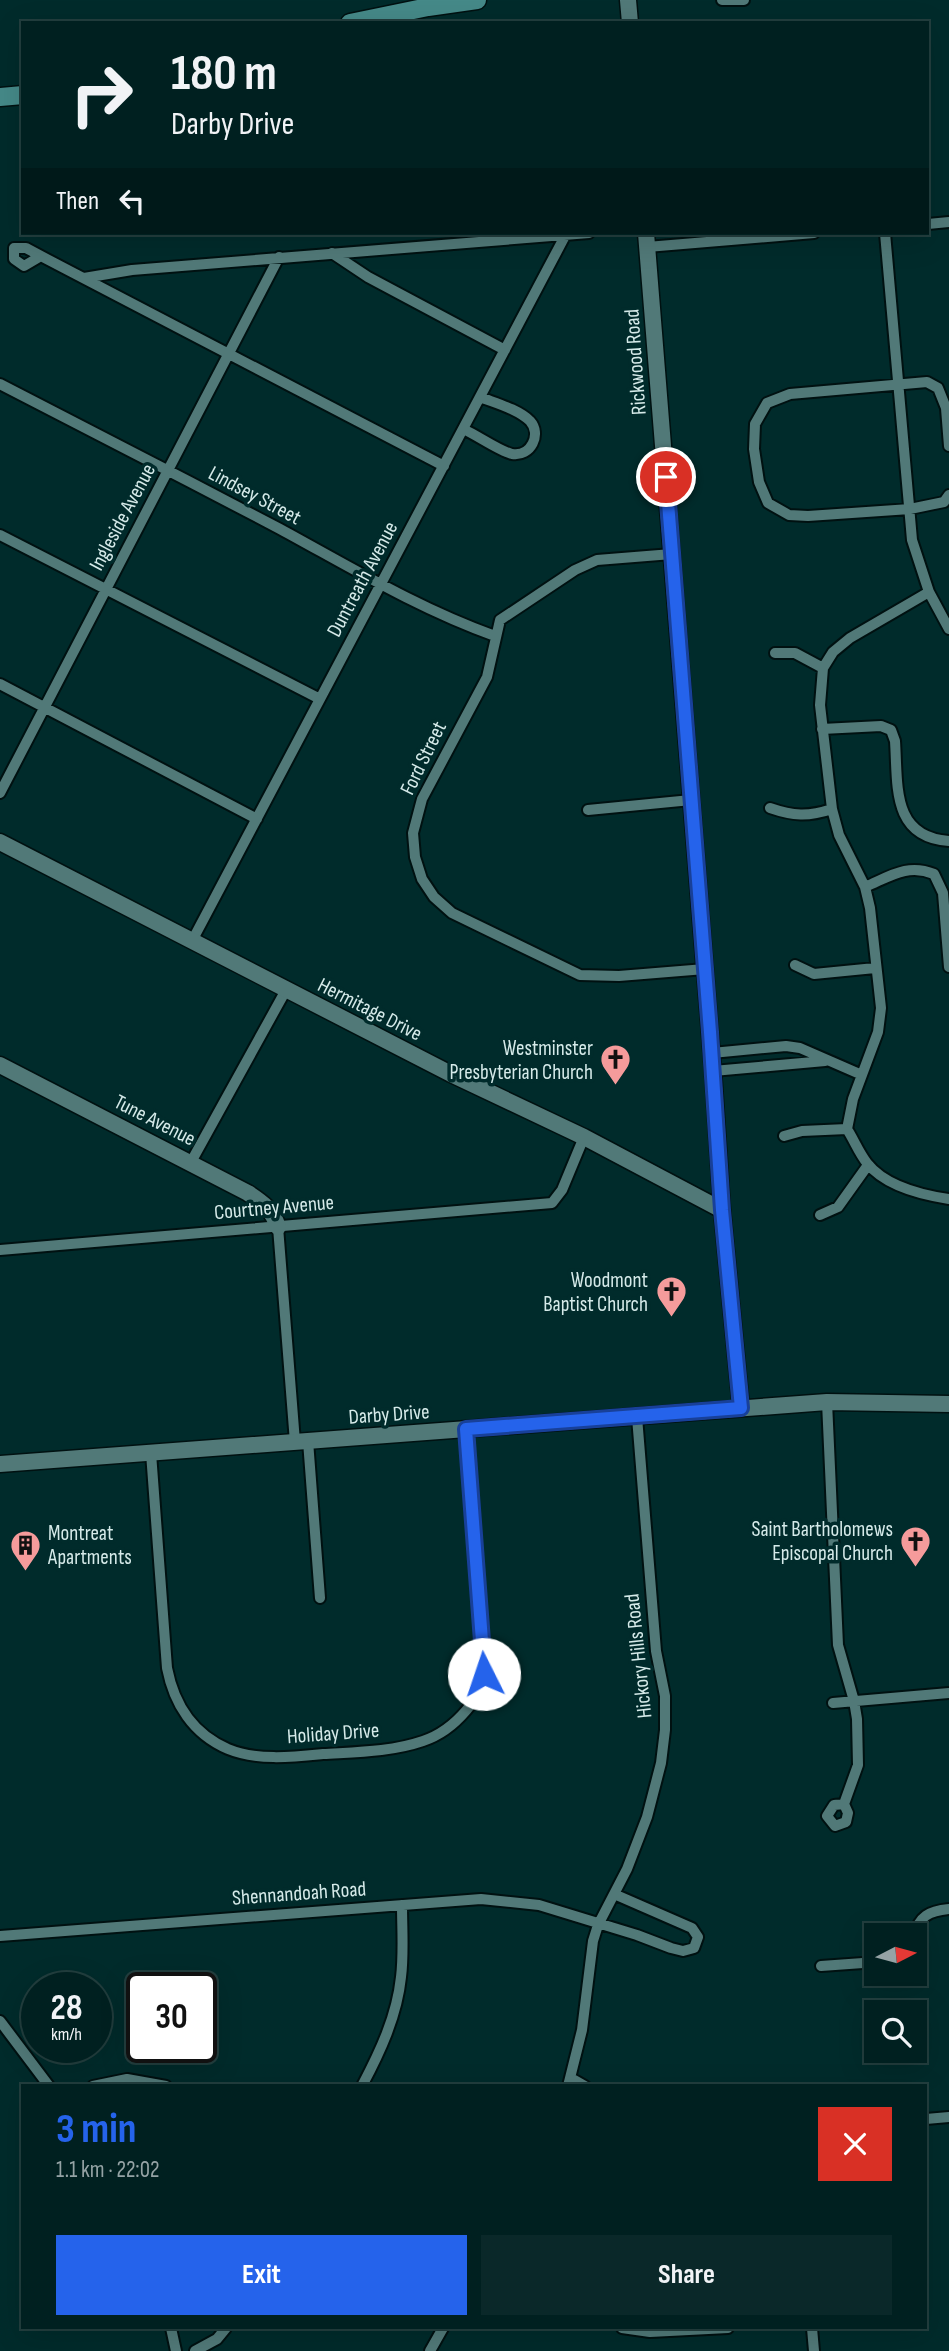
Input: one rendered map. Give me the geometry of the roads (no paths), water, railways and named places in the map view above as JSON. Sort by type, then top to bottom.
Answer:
[{"type":"main road","points":[[360,21],[477,0]]},
{"type":"main road","points":[[628,0],[630,21]]},
{"type":"main road","points":[[0,97],[21,95]]},
{"type":"main road","name":"Rickwood Road","points":[[647,240],[722,1210],[741,1408]]},
{"type":"main road","name":"Hermitage Drive","points":[[0,842],[451,1074],[584,1137],[722,1210]]},
{"type":"main road","name":"Tune Avenue","points":[[0,1065],[265,1204],[272,1212],[278,1227]]},
{"type":"main road","name":"Darby Drive","points":[[0,1464],[827,1402],[949,1404]]},
{"type":"street","points":[[722,1],[744,0]]},
{"type":"street","points":[[929,224],[949,222]]},
{"type":"street","points":[[84,278],[279,257],[573,235]]},
{"type":"street","points":[[647,240],[766,235]]},
{"type":"street","points":[[886,235],[912,540],[929,592],[949,629]]},
{"type":"street","name":"Duntreath Avenue","points":[[192,941],[565,236]]},
{"type":"street","points":[[332,253],[368,277],[505,350]]},
{"type":"street","points":[[41,256],[444,466]]},
{"type":"street","name":"Ingleside Avenue","points":[[0,793],[279,257]]},
{"type":"street","points":[[949,446],[946,408],[938,388],[927,382],[790,394],[767,403],[755,424],[754,449],[759,482],[768,503],[789,516],[910,509],[944,502],[949,495]]},
{"type":"street","name":"Lindsey Street","points":[[0,384],[381,584],[458,622],[495,636]]},
{"type":"street","points":[[463,429],[511,454],[523,454],[532,446],[536,434],[530,421],[508,408],[480,397]]},
{"type":"street","points":[[0,535],[320,699]]},
{"type":"street","name":"Ford Street","points":[[672,554],[597,560],[575,570],[500,620],[487,677],[422,799],[413,833],[415,857],[422,879],[434,897],[453,913],[580,975],[618,976],[705,969]]},
{"type":"street","points":[[929,592],[850,638],[833,652],[823,667],[820,692],[832,809],[839,835],[864,887],[870,908],[880,1016],[878,1032],[853,1099],[847,1129],[868,1165],[888,1179],[921,1194],[949,1199]]},
{"type":"street","points":[[775,653],[795,653],[823,667]]},
{"type":"street","points":[[0,684],[257,819]]},
{"type":"street","points":[[822,729],[881,726],[891,730],[895,741],[901,810],[914,830],[936,840],[949,841]]},
{"type":"street","points":[[588,810],[691,800]]},
{"type":"street","points":[[769,808],[790,815],[817,814],[832,809]]},
{"type":"street","points":[[864,887],[909,869],[921,869],[934,874],[943,893],[949,967]]},
{"type":"street","points":[[795,965],[814,974],[875,968]]},
{"type":"street","points":[[191,1163],[286,990]]},
{"type":"street","points":[[712,1054],[786,1046],[800,1048],[862,1075]]},
{"type":"street","points":[[713,1071],[825,1060]]},
{"type":"street","points":[[783,1136],[802,1131],[847,1129]]},
{"type":"street","name":"Courtney Avenue","points":[[0,1251],[552,1203],[562,1190],[584,1137]]},
{"type":"street","points":[[820,1215],[838,1207],[868,1165]]},
{"type":"street","points":[[278,1227],[320,1598]]},
{"type":"street","points":[[827,1402],[838,1645],[855,1701],[858,1765],[844,1804]]},
{"type":"street","name":"Hickory Hills Road","points":[[570,2082],[583,2019],[593,1941],[598,1925],[627,1869],[654,1796],[665,1730],[666,1696],[656,1651],[637,1417]]},
{"type":"street","name":"Holiday Drive","points":[[151,1453],[167,1668],[173,1695],[184,1716],[209,1739],[241,1754],[276,1757],[345,1753],[402,1747],[435,1736],[462,1715],[475,1696],[484,1674],[486,1662],[482,1641],[466,1429]]},
{"type":"street","points":[[833,1703],[949,1693]]},
{"type":"street","name":"Shennandoah Road","points":[[0,1936],[481,1899],[528,1903],[682,1951],[694,1948],[698,1937],[692,1928],[614,1894]]},
{"type":"street","points":[[363,2084],[382,2046],[397,2002],[403,1956],[402,1905]]},
{"type":"street","points":[[920,1923],[923,1916],[933,1911],[949,1909]]},
{"type":"street","points":[[821,1966],[864,1963]]},
{"type":"street","points":[[0,2021],[48,2084]]},
{"type":"street","points":[[103,2084],[127,2079],[155,2084]]},
{"type":"street","points":[[927,2119],[949,2117]]},
{"type":"street","points":[[172,2329],[176,2351]]},
{"type":"street","points":[[195,2351],[217,2339],[225,2329]]},
{"type":"street","points":[[430,2351],[442,2329]]},
{"type":"street","points":[[629,2329],[650,2332],[709,2329]]},
{"type":"street","points":[[812,2329],[814,2351]]},
{"type":"place","name":"Westminster Presbyterian Church","points":[[616,1087]]},
{"type":"place","name":"Woodmont Baptist Church","points":[[671,1319]]},
{"type":"place","name":"Saint Bartholomews Episcopal Church","points":[[916,1568]]},
{"type":"place","name":"Montreat Apartments","points":[[25,1572]]}]
